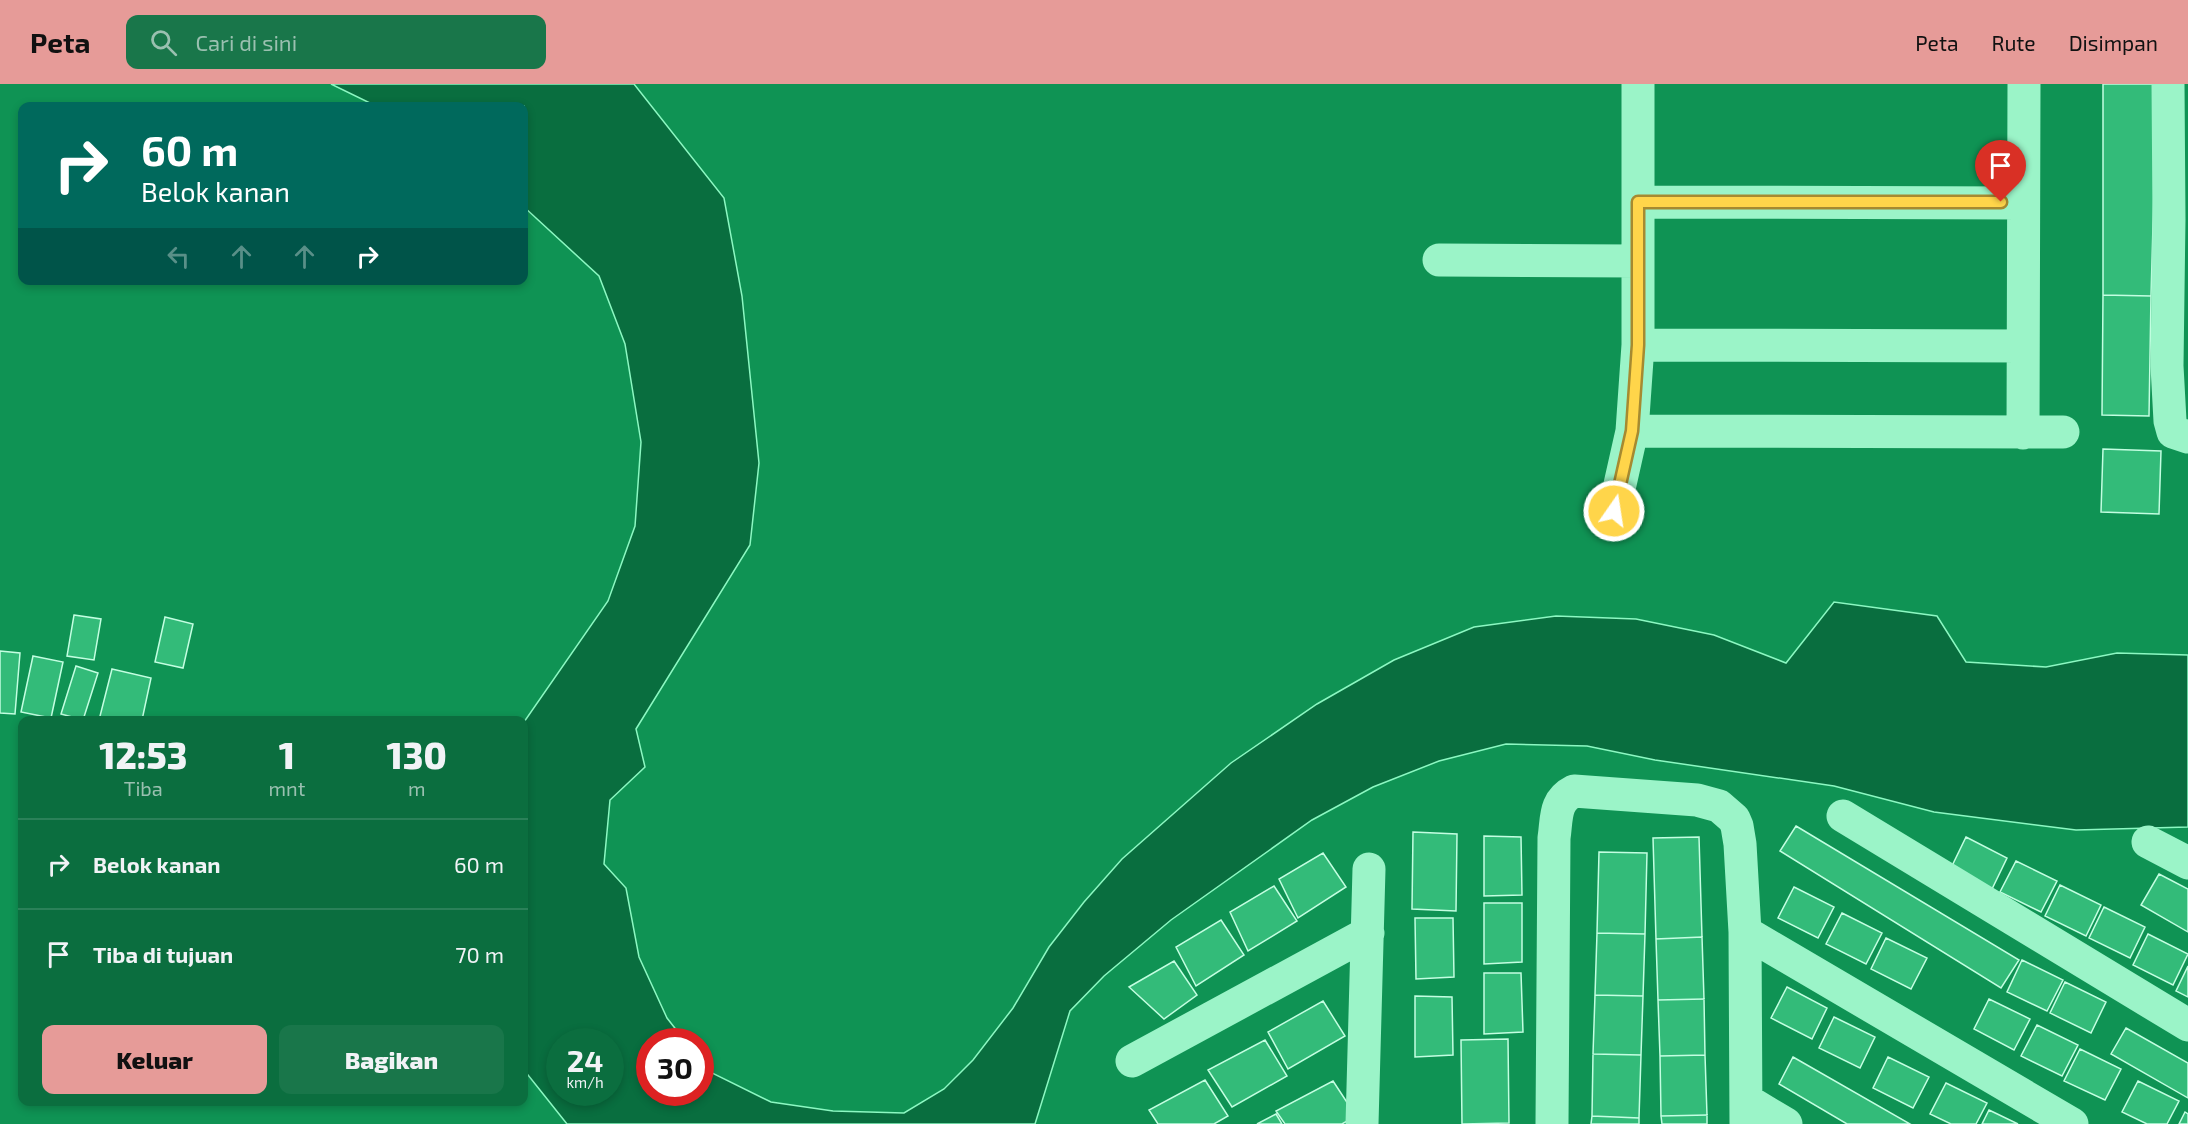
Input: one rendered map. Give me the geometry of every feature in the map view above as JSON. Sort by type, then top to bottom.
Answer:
[{"type":"street","points":[[1614,511],[1632,431],[1638,345],[1638,84]]},
{"type":"street","points":[[2023,433],[2024,84]]},
{"type":"street","points":[[2168,84],[2179,219],[2178,367],[2171,427],[2177,435],[2188,437]]},
{"type":"street","points":[[1638,202],[2023,203]]},
{"type":"street","points":[[1440,260],[1638,261]]},
{"type":"street","points":[[1638,345],[2023,345]]},
{"type":"street","points":[[1632,431],[2063,432]]},
{"type":"street","points":[[1552,1124],[1554,838],[1558,806],[1564,796],[1574,791],[1697,800],[1719,806],[1734,819],[1740,844],[1745,932],[1746,1112],[1786,1124]]},
{"type":"street","points":[[1843,816],[2188,1025]]},
{"type":"street","points":[[2148,842],[2188,863]]},
{"type":"street","points":[[1362,1124],[1369,868]]},
{"type":"street","points":[[1745,932],[2072,1124]]},
{"type":"street","points":[[1132,1061],[1368,933]]},
{"type":"shaded area","points":[[331,84],[634,84],[724,198],[742,296],[759,463],[750,545],[636,729],[645,767],[610,800],[604,864],[626,888],[639,957],[667,1018],[675,1028],[636,1028],[636,1106],[714,1106],[714,1074],[771,1102],[833,1111],[904,1113],[944,1089],[973,1060],[1013,1008],[1049,947],[1084,902],[1122,859],[1231,763],[1317,704],[1394,660],[1474,627],[1556,616],[1636,619],[1714,635],[1786,663],[1834,602],[1937,616],[1966,662],[2046,667],[2117,653],[2188,655],[2188,827],[2076,830],[1934,812],[1834,786],[1655,760],[1587,746],[1506,744],[1439,761],[1373,787],[1312,820],[1171,920],[1104,976],[1070,1011],[1035,1124],[567,1124],[553,1106],[624,1106],[624,1028],[546,1028],[546,1098],[528,1075],[528,716],[608,601],[635,526],[641,442],[625,344],[599,276],[528,211],[528,102],[368,102]]},
{"type":"building","points":[[2103,84],[2157,84],[2151,296],[2103,295]]},
{"type":"building","points":[[2103,295],[2151,296],[2149,416],[2102,415]]},
{"type":"building","points":[[2103,449],[2161,451],[2159,514],[2101,512]]},
{"type":"building","points":[[74,615],[101,619],[94,660],[67,656]]},
{"type":"building","points":[[165,617],[193,624],[183,668],[155,662]]},
{"type":"building","points":[[0,651],[20,653],[15,714],[0,713]]},
{"type":"building","points":[[33,656],[63,662],[51,716],[21,712]]},
{"type":"building","points":[[76,666],[98,673],[84,716],[61,714]]},
{"type":"building","points":[[112,669],[151,678],[143,716],[100,716]]},
{"type":"building","points":[[1796,826],[2019,960],[2001,988],[1780,851]]},
{"type":"building","points":[[1413,832],[1457,834],[1456,911],[1412,909]]},
{"type":"building","points":[[1484,836],[1521,837],[1522,895],[1484,896]]},
{"type":"building","points":[[1699,837],[1702,937],[1656,939],[1653,838]]},
{"type":"building","points":[[1966,837],[2007,858],[1992,889],[1951,868]]},
{"type":"building","points":[[1599,852],[1647,853],[1645,934],[1597,933]]},
{"type":"building","points":[[1323,853],[1346,887],[1298,918],[1279,879]]},
{"type":"building","points":[[2016,861],[2057,881],[2041,912],[2000,892]]},
{"type":"building","points":[[2159,874],[2188,889],[2188,932],[2141,905]]},
{"type":"building","points":[[2060,885],[2101,905],[2086,936],[2045,916]]},
{"type":"building","points":[[1274,886],[1297,921],[1248,951],[1230,912]]},
{"type":"building","points":[[1794,887],[1834,907],[1818,938],[1778,918]]},
{"type":"building","points":[[1484,903],[1522,903],[1522,962],[1484,964]]},
{"type":"building","points":[[2104,907],[2145,927],[2130,958],[2089,938]]},
{"type":"building","points":[[1842,913],[1882,933],[1866,964],[1826,944]]},
{"type":"building","points":[[1415,918],[1453,918],[1454,977],[1416,979]]},
{"type":"building","points":[[1221,920],[1244,955],[1196,986],[1176,947]]},
{"type":"building","points":[[1597,933],[1645,934],[1643,996],[1595,995]]},
{"type":"building","points":[[2148,934],[2188,954],[2173,985],[2133,965]]},
{"type":"building","points":[[1702,937],[1704,999],[1658,1000],[1656,939]]},
{"type":"building","points":[[1886,938],[1927,958],[1911,989],[1871,969]]},
{"type":"building","points":[[2022,960],[2063,980],[2047,1011],[2007,992]]},
{"type":"building","points":[[1174,961],[1197,995],[1164,1019],[1129,987]]},
{"type":"building","points":[[2188,966],[2188,997],[2176,991]]},
{"type":"building","points":[[1484,973],[1521,973],[1523,1032],[1484,1034]]},
{"type":"building","points":[[2065,982],[2106,1002],[2091,1033],[2050,1013]]},
{"type":"building","points":[[1787,987],[1827,1008],[1812,1039],[1771,1018]]},
{"type":"building","points":[[1595,995],[1643,996],[1641,1055],[1593,1054]]},
{"type":"building","points":[[1415,996],[1452,997],[1453,1055],[1415,1057]]},
{"type":"building","points":[[1704,999],[1705,1055],[1660,1056],[1658,1000]]},
{"type":"building","points":[[1989,999],[2030,1019],[2014,1050],[1974,1029]]},
{"type":"building","points":[[1323,1001],[1345,1036],[1288,1069],[1268,1032]]},
{"type":"building","points":[[1834,1017],[1875,1037],[1860,1068],[1819,1048]]},
{"type":"building","points":[[2037,1025],[2078,1045],[2062,1076],[2021,1056]]},
{"type":"building","points":[[2126,1028],[2188,1063],[2188,1098],[2111,1054]]},
{"type":"building","points":[[1508,1039],[1509,1123],[1462,1124],[1461,1040]]},
{"type":"building","points":[[1265,1040],[1287,1076],[1232,1107],[1208,1070]]},
{"type":"building","points":[[2080,1049],[2121,1069],[2105,1100],[2064,1081]]},
{"type":"building","points":[[1593,1054],[1641,1055],[1639,1118],[1592,1116]]},
{"type":"building","points":[[1705,1055],[1707,1115],[1661,1116],[1660,1056]]},
{"type":"building","points":[[1793,1057],[1910,1124],[1847,1124],[1779,1084]]},
{"type":"building","points":[[1888,1057],[1929,1077],[1913,1108],[1873,1088]]},
{"type":"building","points":[[1205,1080],[1228,1116],[1214,1124],[1158,1124],[1149,1110]]},
{"type":"building","points":[[1333,1081],[1356,1116],[1342,1124],[1285,1124],[1276,1111]]},
{"type":"building","points":[[2138,1081],[2179,1101],[2167,1124],[2147,1124],[2122,1112]]},
{"type":"building","points":[[1946,1083],[1987,1103],[1976,1124],[1951,1124],[1930,1114]]},
{"type":"building","points":[[1989,1110],[2018,1124],[1982,1124]]},
{"type":"building","points":[[2185,1112],[2188,1114],[2188,1124],[2179,1124]]},
{"type":"building","points":[[1276,1114],[1282,1124],[1257,1124]]},
{"type":"building","points":[[1707,1115],[1707,1124],[1662,1124],[1661,1116]]},
{"type":"building","points":[[1592,1116],[1639,1118],[1639,1124],[1591,1124]]},
{"type":"route","points":[[1614,511],[1632,431],[1638,345],[1638,202],[2001,202]]}]
